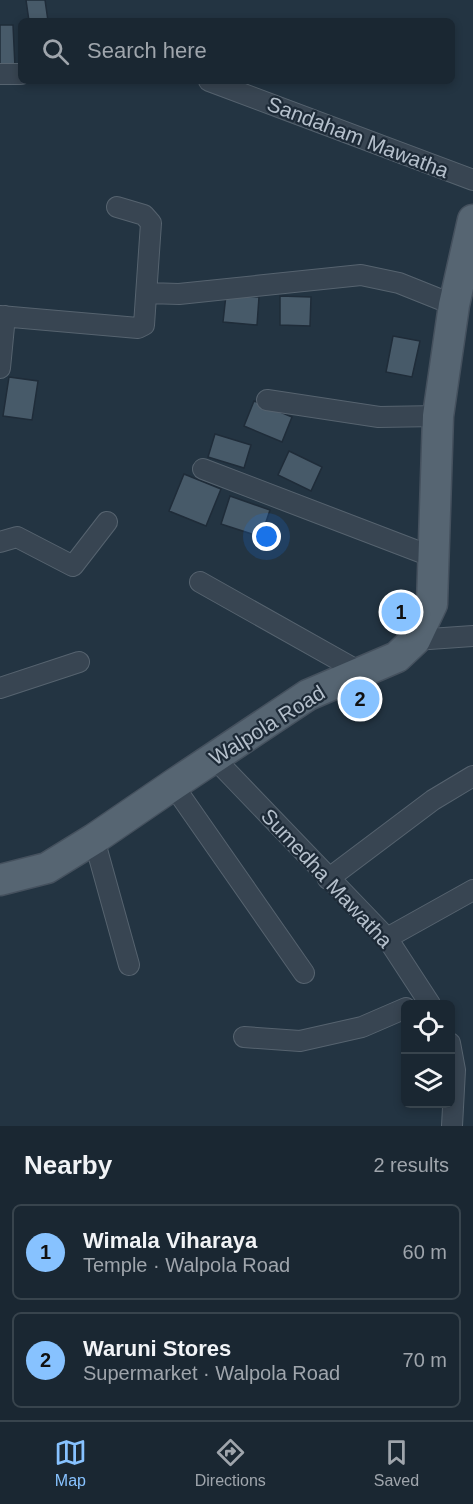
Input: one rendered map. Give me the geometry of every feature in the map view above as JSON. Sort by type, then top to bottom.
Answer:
[{"type":"main road","name":"Walpola Road","points":[[0,880],[47,868],[308,695],[397,657],[415,640],[432,604],[438,416],[454,305],[468,272],[473,220]]},
{"type":"street","points":[[0,74],[18,74]]},
{"type":"street","name":"Sandaham Mawatha","points":[[217,84],[473,180]]},
{"type":"street","points":[[0,368],[2,316],[138,328],[144,324],[151,223],[144,215],[117,207]]},
{"type":"street","points":[[147,292],[179,294],[361,275],[399,283],[454,305]]},
{"type":"street","points":[[267,400],[379,417],[438,416]]},
{"type":"street","points":[[203,469],[433,557]]},
{"type":"street","points":[[0,542],[17,537],[73,566],[107,522]]},
{"type":"street","points":[[200,582],[360,672]]},
{"type":"street","points":[[415,640],[473,636]]},
{"type":"street","points":[[0,688],[79,662]]},
{"type":"street","name":"Sumedha Mawatha","points":[[214,758],[387,938],[422,1000]]},
{"type":"street","points":[[328,879],[433,800],[473,776]]},
{"type":"street","points":[[172,784],[304,973]]},
{"type":"street","points":[[94,839],[129,965]]},
{"type":"street","points":[[387,938],[473,891]]},
{"type":"street","points":[[244,1037],[300,1041],[362,1027],[401,1010]]},
{"type":"street","points":[[452,1054],[455,1070],[452,1126]]},
{"type":"building","points":[[26,0],[45,0],[48,18],[29,18]]},
{"type":"building","points":[[0,25],[13,25],[15,67],[0,67]]},
{"type":"building","points":[[226,295],[259,297],[257,325],[223,322]]},
{"type":"building","points":[[280,296],[311,297],[310,326],[280,325]]},
{"type":"building","points":[[393,336],[420,341],[412,377],[386,372]]},
{"type":"building","points":[[9,377],[38,381],[32,420],[3,416]]},
{"type":"building","points":[[254,401],[292,417],[282,442],[244,426]]},
{"type":"building","points":[[215,434],[251,445],[244,468],[208,457]]},
{"type":"building","points":[[289,451],[322,467],[311,491],[278,475]]},
{"type":"building","points":[[184,474],[221,489],[206,526],[169,511]]},
{"type":"building","points":[[230,496],[270,510],[261,537],[221,524]]},
{"type":"place","name":"Wimala Viharaya","points":[[401,612]]},
{"type":"place","name":"Waruni Stores","points":[[360,699]]}]
